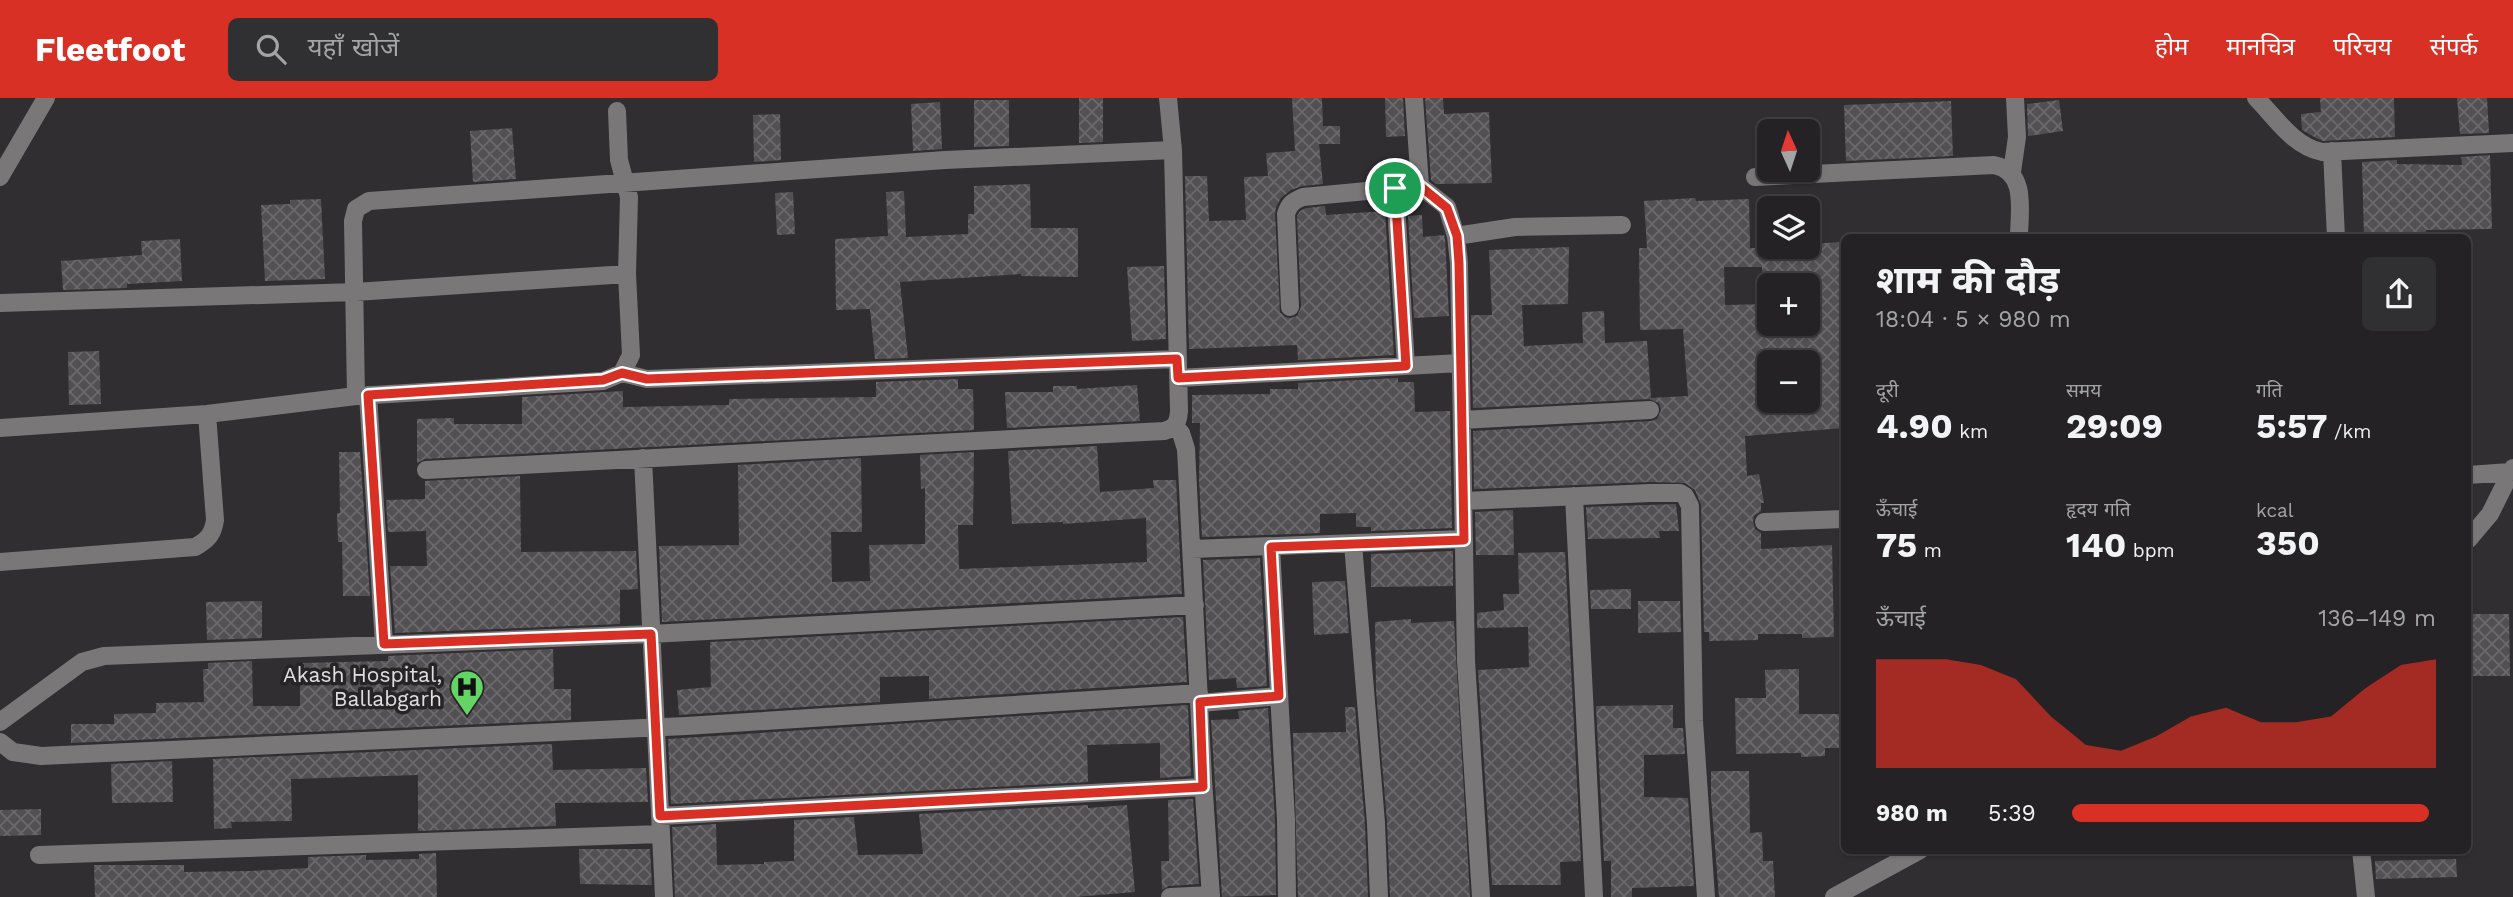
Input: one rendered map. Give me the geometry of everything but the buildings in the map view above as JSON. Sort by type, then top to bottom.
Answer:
[{"type":"street","points":[[0,177],[46,98]]},
{"type":"street","points":[[1168,98],[1173,150],[1179,411],[1175,426]]},
{"type":"street","points":[[1414,98],[1420,186]]},
{"type":"street","points":[[2012,172],[2017,137],[2015,98]]},
{"type":"street","points":[[2261,100],[2278,123],[2307,147],[2322,152],[2513,143]]},
{"type":"street","points":[[617,111],[619,160],[629,197],[627,274],[631,355],[622,373]]},
{"type":"street","points":[[384,644],[355,292],[353,221],[356,209],[361,204],[369,201],[945,160],[1173,150]]},
{"type":"street","points":[[2332,151],[2336,234]]},
{"type":"street","points":[[1755,177],[1994,165],[2006,167],[2017,181],[2020,234]]},
{"type":"street","points":[[1290,307],[1286,214],[1289,205],[1295,200],[1420,186],[1447,208],[1457,236],[1467,699],[1481,897]]},
{"type":"street","points":[[1395,188],[1406,366]]},
{"type":"street","points":[[1457,236],[1515,226],[1622,225]]},
{"type":"street","points":[[0,303],[355,292],[627,274]]},
{"type":"street","points":[[0,428],[207,414],[362,396],[603,380],[622,373],[647,379],[1177,359]]},
{"type":"street","points":[[1178,378],[1461,363]]},
{"type":"street","points":[[1462,420],[1650,410]]},
{"type":"street","points":[[0,562],[195,547],[206,541],[213,532],[215,520],[207,414]]},
{"type":"street","points":[[426,470],[1164,431],[1175,426]]},
{"type":"street","points":[[1170,897],[1211,896],[1186,449],[1181,433],[1175,426]]},
{"type":"street","points":[[643,458],[664,897]]},
{"type":"street","points":[[2471,475],[2512,470]]},
{"type":"street","points":[[2471,536],[2490,514],[2512,470]]},
{"type":"street","points":[[1464,501],[1680,493],[1685,496],[1690,506],[1694,721],[1706,897]]},
{"type":"street","points":[[1574,496],[1594,897]]},
{"type":"street","points":[[1764,522],[1841,519]]},
{"type":"street","points":[[1192,549],[1464,540]]},
{"type":"street","points":[[1353,544],[1376,823],[1379,897]]},
{"type":"street","points":[[1271,547],[1286,820],[1287,897]]},
{"type":"street","points":[[0,722],[71,668],[91,658],[117,655],[651,634],[1195,605]]},
{"type":"street","points":[[0,742],[13,752],[41,756],[1279,696]]},
{"type":"street","points":[[660,816],[1203,787]]},
{"type":"street","points":[[39,855],[661,834]]},
{"type":"street","points":[[1834,897],[1913,854]]},
{"type":"street","points":[[2361,854],[2366,897]]},
{"type":"place","name":"Akash Hospital, Ballabgarh","points":[[467,717]]},
{"type":"route","points":[[1420,186],[1447,208],[1457,236],[1464,540],[1271,547],[1279,696],[1200,702],[1203,787],[660,816],[651,634],[384,644],[368,395],[603,380],[622,373],[647,379],[1177,359],[1178,378],[1406,366],[1395,188],[1420,186]]}]
